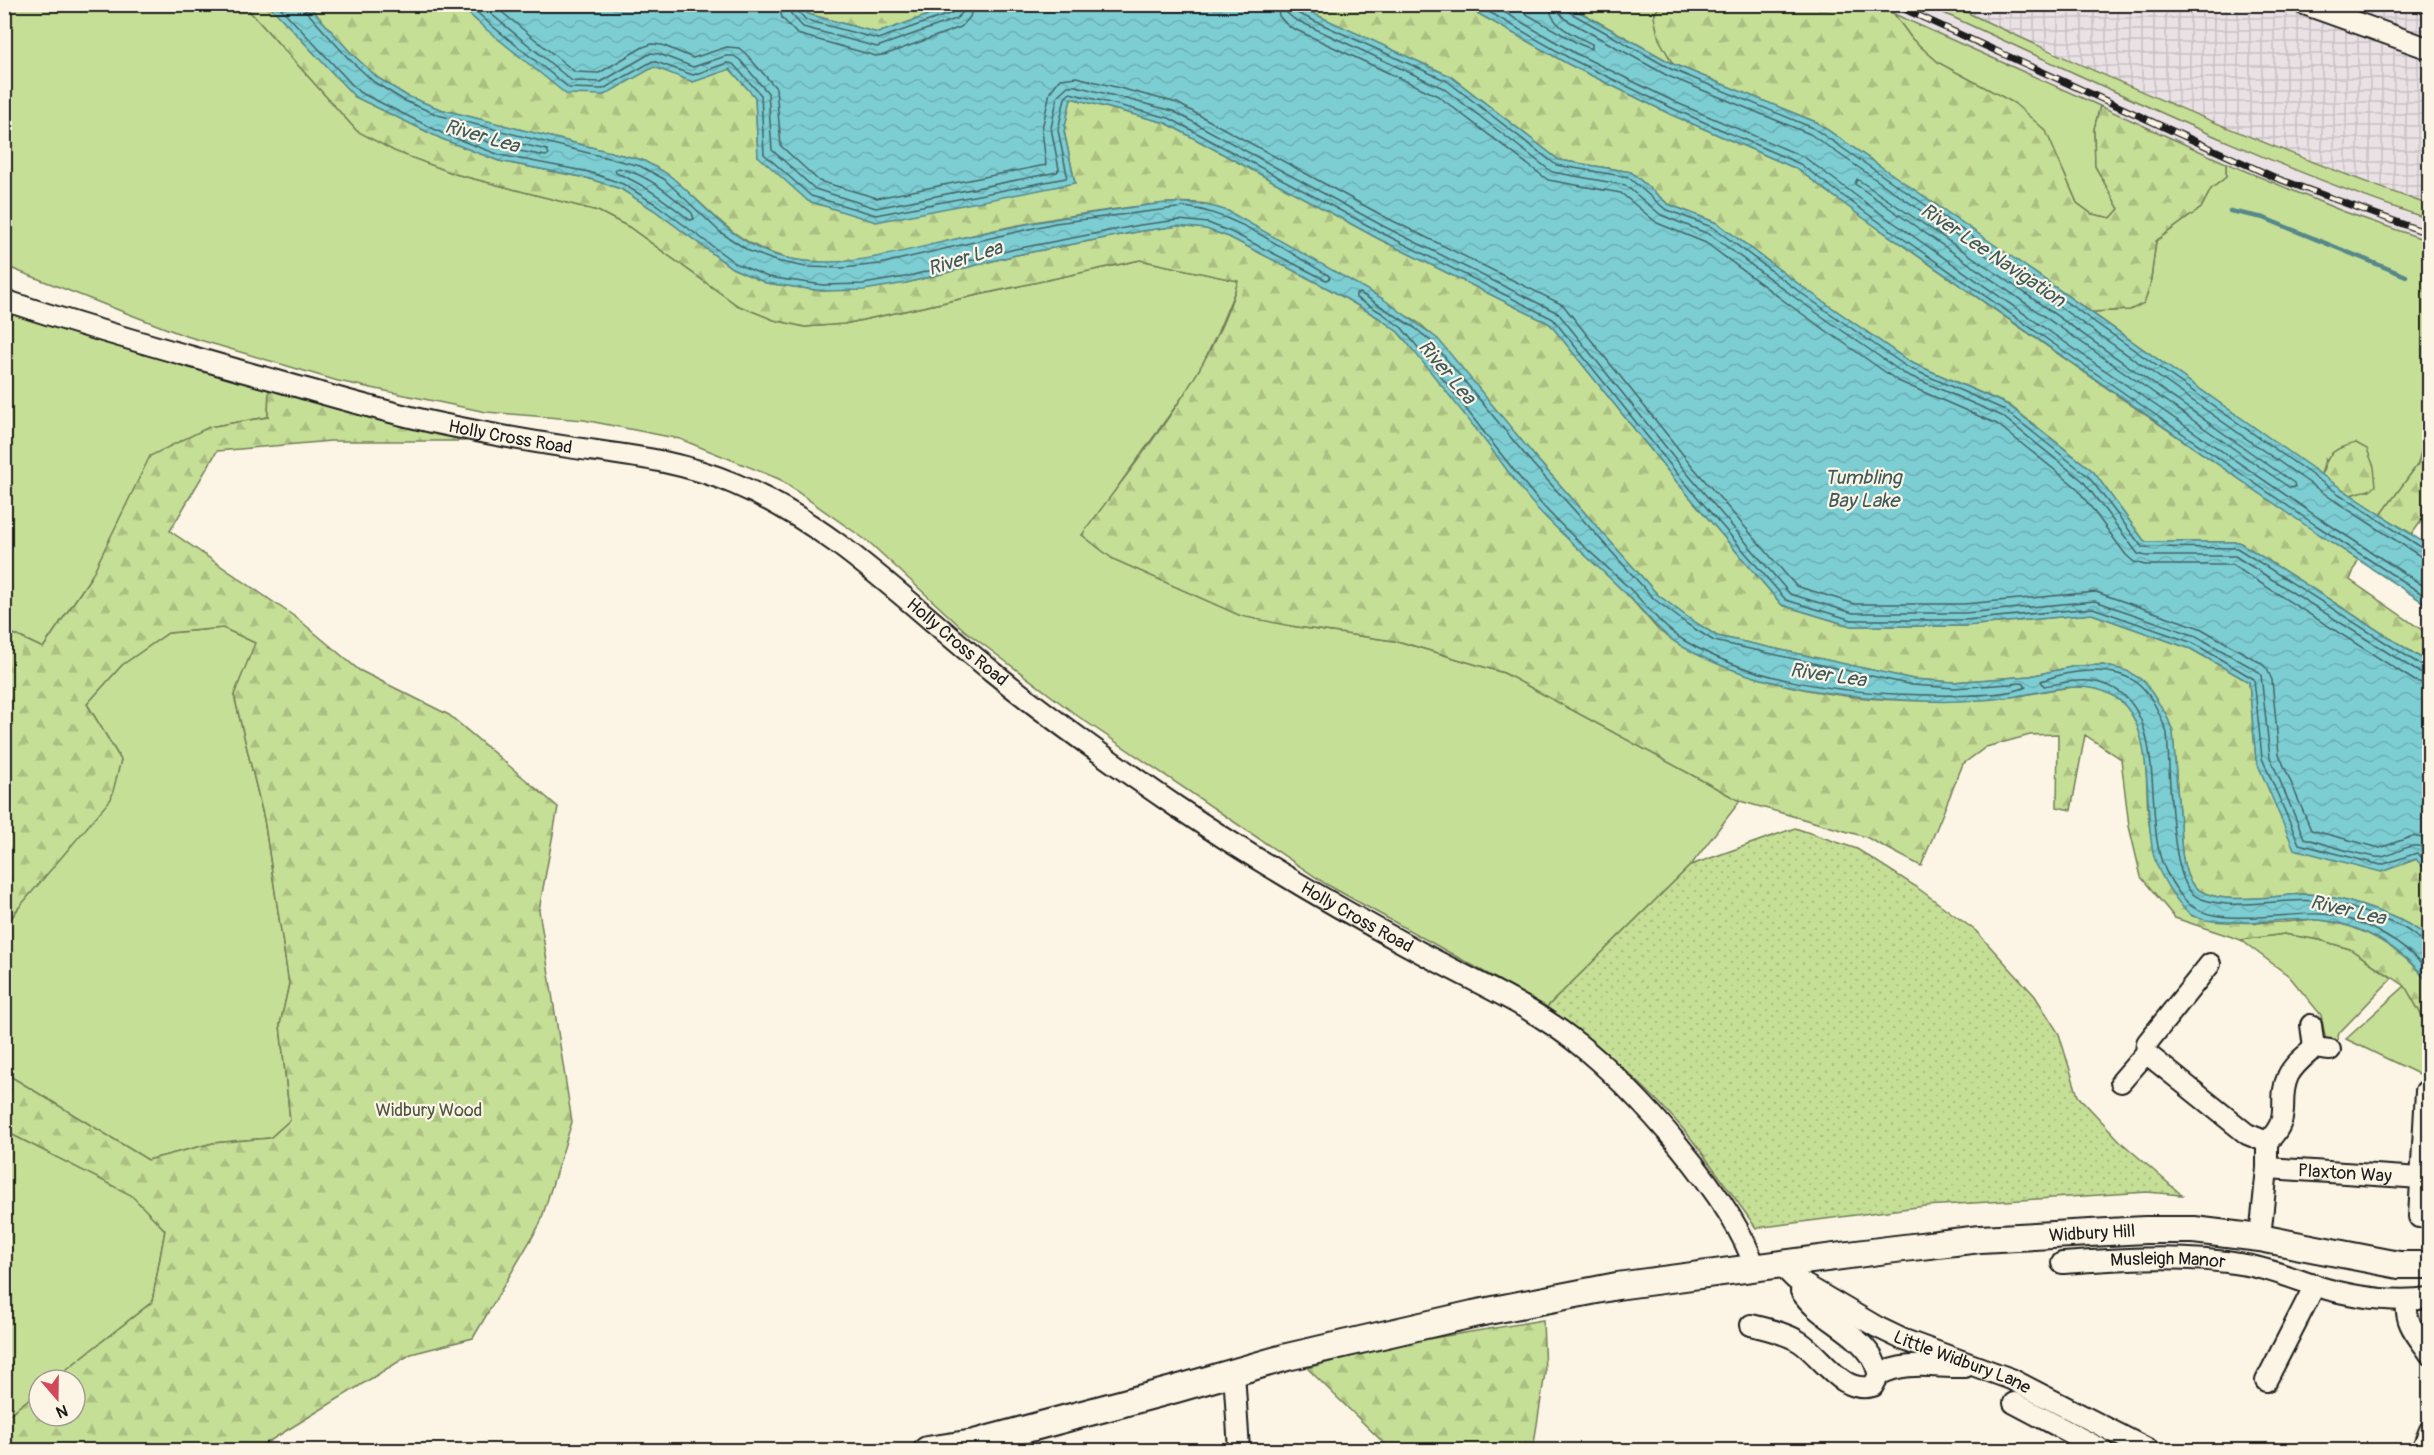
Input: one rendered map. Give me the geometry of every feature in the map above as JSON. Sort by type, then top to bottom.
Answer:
[{"type":"main road","name":"Widbury Hill","points":[[927,1450],[1011,1433],[1365,1338],[1524,1304],[1617,1286],[1755,1268],[1788,1272],[1980,1239],[2145,1230],[2194,1230],[2260,1238],[2399,1264],[2430,1265]]},
{"type":"street","points":[[2304,4],[2430,49]]},
{"type":"street","name":"Holly Cross Road","points":[[4,300],[95,331],[432,422],[685,465],[739,485],[798,517],[852,553],[992,672],[1083,741],[1178,807],[1270,867],[1346,912],[1529,1010],[1578,1043],[1621,1083],[1697,1170],[1728,1213],[1750,1251],[1755,1268]]},
{"type":"street","points":[[2121,1082],[2146,1053],[2147,1043],[2210,964]]},
{"type":"street","points":[[2260,1238],[2267,1168],[2267,1142],[2278,1131],[2283,1120],[2288,1076],[2322,1049],[2311,1025]]},
{"type":"street","points":[[2146,1053],[2247,1134],[2267,1142]]},
{"type":"street","points":[[2426,1091],[2419,1217],[2430,1217]]},
{"type":"street","name":"Plaxton Way","points":[[2267,1168],[2421,1178]]},
{"type":"street","name":"Musleigh Manor","points":[[2062,1263],[2160,1257],[2223,1261],[2275,1271],[2315,1286],[2355,1296],[2407,1301],[2430,1298]]},
{"type":"street","points":[[1788,1272],[1802,1294],[1873,1357],[1879,1375]]},
{"type":"street","name":"Little Widbury Lane","points":[[1788,1272],[1877,1327],[1904,1340],[2011,1378],[2149,1450]]},
{"type":"street","points":[[2266,1381],[2315,1286]]},
{"type":"street","points":[[2407,1301],[2405,1313],[2407,1320],[2430,1354]]},
{"type":"street","points":[[1751,1325],[1800,1342],[1839,1378],[1854,1388],[1864,1389],[1873,1386],[1879,1375],[1888,1369],[1907,1366],[1980,1366]]},
{"type":"street","points":[[1234,1372],[1239,1450]]},
{"type":"street","points":[[2014,1402],[2103,1450]]},
{"type":"shaded area","points":[[1875,5],[1926,5],[2146,106],[2316,179],[2429,219],[2429,241],[2342,211],[2258,177]]},
{"type":"shaded area","points":[[1951,5],[2429,5],[2429,205],[2345,175],[2182,111]]},
{"type":"green space","points":[[951,4],[951,7],[878,33],[808,14],[800,5]]},
{"type":"green space","points":[[4,5],[244,5],[357,131],[455,174],[598,211],[629,227],[737,305],[774,320],[805,327],[844,324],[1140,260],[1239,281],[1196,378],[1083,535],[1291,626],[1401,642],[1504,673],[1740,801],[1691,865],[1547,1007],[1326,884],[1079,717],[964,630],[870,543],[779,479],[680,439],[584,420],[486,412],[338,381],[183,335],[5,266]]},
{"type":"green space","points":[[244,5],[269,5],[355,97],[442,139],[499,161],[587,178],[621,189],[654,210],[732,268],[766,283],[823,291],[906,283],[1016,255],[1178,226],[1207,229],[1229,237],[1331,290],[1398,332],[1659,631],[1697,653],[1737,671],[1780,684],[1823,693],[1868,698],[1912,701],[2001,698],[2084,687],[2100,689],[2114,695],[2135,719],[2141,734],[2151,833],[2192,916],[2238,922],[2321,920],[2367,933],[2395,950],[2429,983],[2429,1028],[2405,986],[2350,949],[2320,940],[2284,934],[2241,940],[2175,918],[2141,877],[2129,826],[2121,759],[2085,735],[2071,810],[2057,807],[2058,734],[2030,735],[1986,747],[1963,764],[1921,866],[1866,837],[1740,801],[1504,673],[1401,642],[1291,626],[1241,616],[1113,559],[1082,535],[1149,445],[1192,382],[1226,316],[1238,281],[1140,260],[844,324],[805,327],[774,320],[737,305],[629,227],[598,211],[455,174],[394,151],[357,131]]},
{"type":"green space","points":[[308,5],[459,5],[487,30],[604,95],[654,66],[693,82],[730,69],[755,97],[758,156],[991,198],[1075,183],[1064,131],[1071,98],[1166,123],[1377,238],[1550,324],[1676,481],[1782,605],[1851,626],[1965,626],[2092,614],[2191,649],[2249,682],[2256,760],[2381,872],[2417,859],[2429,874],[2429,939],[2406,923],[2336,898],[2307,894],[2242,899],[2224,898],[2196,888],[2188,877],[2183,857],[2173,732],[2166,714],[2103,665],[2076,666],[2030,676],[1953,682],[1913,679],[1717,636],[1658,595],[1536,458],[1437,339],[1419,323],[1207,204],[1162,204],[1058,218],[999,229],[868,260],[820,263],[797,260],[774,254],[743,238],[718,220],[670,176],[642,160],[440,109],[407,96],[378,78],[352,54]]},
{"type":"green space","points":[[1293,5],[1463,5],[1568,64],[1672,115],[1797,169],[2131,405],[2358,560],[2350,580],[2429,635],[2429,663],[2239,542],[2145,542],[2093,471],[2009,405],[1910,362],[1804,288],[1717,223],[1668,204],[1631,172],[1559,160],[1450,76]]},
{"type":"green space","points":[[1568,5],[1659,5],[1656,21],[1658,35],[1673,64]]},
{"type":"green space","points":[[1659,5],[1875,5],[1894,14],[1912,39],[1939,63],[2014,103],[2046,131],[2077,203],[2092,214],[2111,218],[2119,209],[2095,166],[2094,129],[2100,106],[2226,163],[2226,177],[2211,189],[2201,208],[2156,241],[2150,286],[2144,303],[2130,310],[2091,312],[1816,122],[1673,64],[1659,39],[1654,17]]},
{"type":"green space","points":[[1926,5],[1951,5],[2187,111],[2307,160],[2429,205],[2429,219],[2365,197],[2238,146]]},
{"type":"green space","points":[[1894,14],[2100,106],[2094,129],[2095,166],[2119,209],[2111,218],[2092,214],[2077,203],[2064,173],[2014,103],[1939,63],[1912,39]]},
{"type":"green space","points":[[2226,163],[2342,211],[2429,241],[2429,388],[2425,394],[2427,428],[2418,464],[2381,515],[2351,495],[2361,491],[2370,491],[2325,459],[2321,475],[2091,312],[2130,310],[2150,286],[2156,241],[2201,208],[2211,189],[2226,177]]},
{"type":"green space","points":[[5,307],[269,388],[268,417],[209,427],[91,577],[43,648],[5,630]]},
{"type":"green space","name":"Widbury Wood","points":[[269,388],[466,441],[331,441],[217,451],[170,531],[298,619],[359,670],[449,715],[558,807],[539,910],[572,1122],[540,1224],[473,1338],[411,1354],[255,1450],[5,1450],[5,1418],[27,1401],[27,1428],[87,1428],[87,1368],[68,1368],[152,1302],[165,1230],[131,1195],[5,1131],[5,1073],[148,1160],[213,1143],[270,1138],[290,1120],[280,1025],[289,984],[264,819],[234,695],[255,643],[223,628],[168,633],[122,665],[87,704],[121,760],[111,799],[15,912],[5,929],[5,630],[43,648],[91,577],[150,456],[209,427],[268,417]]},
{"type":"green space","points":[[2429,388],[2430,488],[2426,494],[2429,496],[2429,510],[2412,534],[2381,515],[2418,464],[2427,428],[2425,394]]},
{"type":"green space","points":[[2356,443],[2367,449],[2374,467],[2376,486],[2351,495],[2322,475],[2326,461],[2333,453],[2342,447]]},
{"type":"green space","points":[[223,628],[256,643],[234,695],[264,819],[289,984],[280,1025],[290,1120],[270,1138],[213,1143],[148,1160],[5,1073],[4,929],[121,760],[87,704],[122,665],[168,633]]},
{"type":"green space","points":[[1795,828],[1857,849],[1915,886],[1976,931],[2035,996],[2059,1034],[2078,1096],[2122,1143],[2182,1195],[2147,1192],[1925,1206],[1756,1228],[1698,1147],[1657,1100],[1604,1051],[1547,1007],[1691,865]]},
{"type":"green space","points":[[2284,934],[2320,940],[2350,949],[2392,978],[2339,1033],[2337,1041],[2326,1041],[2321,1015],[2289,976],[2241,940]]},
{"type":"green space","points":[[2405,986],[2429,1028],[2429,1079],[2346,1039]]},
{"type":"green space","points":[[5,1131],[132,1195],[165,1230],[152,1302],[68,1368],[27,1368],[27,1401],[5,1418]]},
{"type":"green space","points":[[1543,1320],[1545,1373],[1533,1450],[1391,1450],[1307,1368],[1403,1343]]},
{"type":"water","name":"Tumbling Bay Lake","points":[[951,4],[1293,4],[1450,76],[1559,160],[1631,172],[1668,204],[1717,223],[1804,288],[1910,362],[2008,405],[2093,471],[2145,542],[2239,542],[2429,663],[2429,874],[2416,859],[2381,872],[2294,849],[2256,760],[2249,682],[2191,649],[2092,614],[1965,626],[1851,626],[1782,605],[1676,481],[1550,324],[1377,238],[1166,123],[1071,98],[1064,131],[1075,183],[876,222],[808,201],[758,156],[755,97],[730,69],[693,82],[654,67],[604,95],[566,94],[459,5],[800,5],[808,14],[878,33],[951,7]]},
{"type":"water","name":"River Lea","points":[[269,5],[308,5],[352,54],[378,78],[407,96],[440,109],[642,160],[670,176],[720,222],[747,242],[778,256],[802,261],[826,262],[872,258],[1023,225],[1162,204],[1200,204],[1228,211],[1383,299],[1438,339],[1536,458],[1658,595],[1717,636],[1913,679],[1953,682],[2030,676],[2076,666],[2103,665],[2127,671],[2144,681],[2166,714],[2173,732],[2181,844],[2188,877],[2196,888],[2224,898],[2320,895],[2353,903],[2390,916],[2406,923],[2429,939],[2429,983],[2407,959],[2381,940],[2335,922],[2309,920],[2225,922],[2200,919],[2187,912],[2170,890],[2156,863],[2149,821],[2143,748],[2137,726],[2127,708],[2112,695],[2087,687],[2073,687],[1974,701],[1922,701],[1861,697],[1769,681],[1711,661],[1683,647],[1659,628],[1534,505],[1398,332],[1331,290],[1229,237],[1206,229],[1178,226],[1142,231],[1016,255],[906,283],[864,290],[823,291],[766,283],[732,268],[654,210],[621,189],[587,178],[499,161],[442,139],[355,97]]},
{"type":"water","name":"River Lee Navigation","points":[[1463,5],[1567,5],[1673,64],[1816,122],[2342,489],[2429,546],[2429,606],[2311,529],[1862,217],[1797,169],[1672,115],[1568,64]]},
{"type":"waterway","points":[[2230,211],[2264,218],[2406,276]]},
{"type":"railway","points":[[1893,4],[2276,178],[2430,234]]}]
